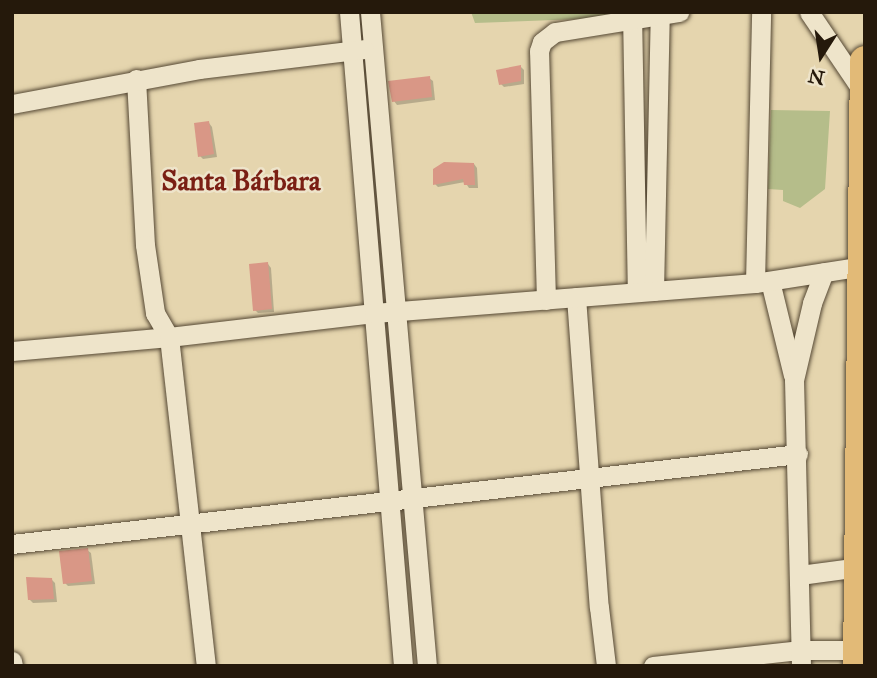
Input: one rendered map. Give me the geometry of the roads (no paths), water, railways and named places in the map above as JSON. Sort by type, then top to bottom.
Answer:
[{"type":"highway","points":[[858,658],[865,61]]},
{"type":"street","points":[[349,12],[403,666]]},
{"type":"street","points":[[370,12],[427,666]]},
{"type":"street","points":[[761,12],[762,282],[794,380]]},
{"type":"street","points":[[809,12],[864,93]]},
{"type":"street","points":[[546,300],[539,51],[545,37],[555,32],[631,17],[669,13],[645,291]]},
{"type":"street","points":[[631,17],[645,291]]},
{"type":"street","points":[[12,104],[136,79],[373,47]]},
{"type":"street","points":[[136,79],[145,245],[155,313],[169,337],[205,666]]},
{"type":"street","points":[[363,180],[385,176]]},
{"type":"street","points":[[12,351],[169,337],[373,313],[762,282],[863,266]]},
{"type":"street","points":[[801,658],[794,380],[812,303],[824,272]]},
{"type":"street","points":[[576,297],[599,607],[607,666]]},
{"type":"street","points":[[12,544],[590,480],[797,454]]},
{"type":"street","points":[[800,575],[860,567]]},
{"type":"street","points":[[653,666],[801,658],[858,658]]},
{"type":"district","name":"Santa Bárbara","points":[[241,181]]}]
